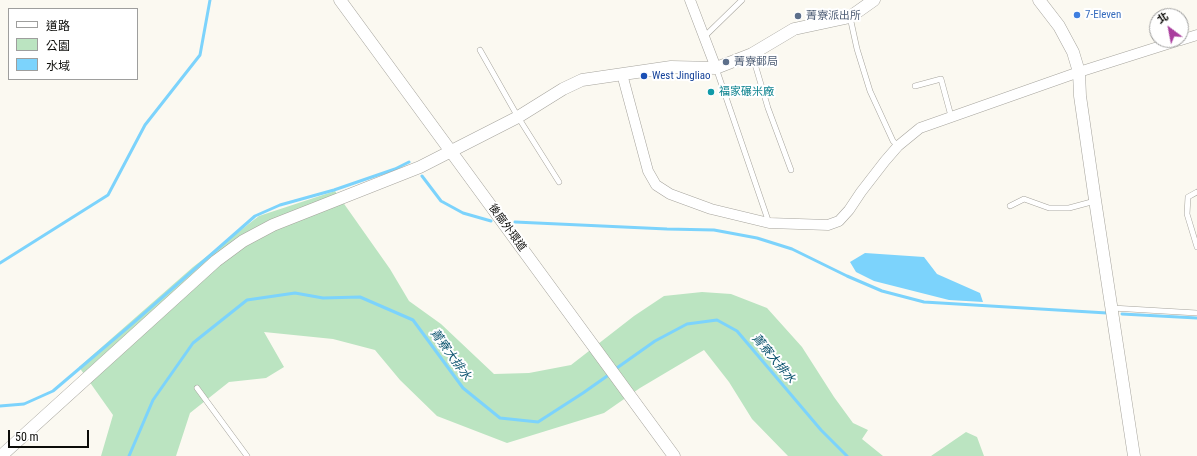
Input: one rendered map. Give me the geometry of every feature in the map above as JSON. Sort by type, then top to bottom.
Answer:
[{"type":"street","name":"後廍外環道","points":[[340,0],[674,456]]},
{"type":"street","points":[[690,0],[716,68]]},
{"type":"street","points":[[1,456],[216,261],[243,241],[273,225],[420,167],[452,152],[518,117],[563,89],[582,80],[671,67],[716,68],[752,54],[794,29],[850,17],[874,0]]},
{"type":"street","points":[[1039,0],[1059,26],[1073,52],[1079,72],[1080,96],[1134,456]]},
{"type":"street","points":[[622,74],[648,171],[656,185],[670,194],[711,209],[769,223],[828,225],[839,221],[898,146],[920,128],[1079,72],[1156,48]]},
{"type":"lane","points":[[704,37],[742,0]]},
{"type":"lane","points":[[850,17],[857,49],[870,91],[893,141],[898,146]]},
{"type":"lane","points":[[480,50],[518,117],[558,182]]},
{"type":"lane","points":[[752,54],[768,108],[791,170]]},
{"type":"lane","points":[[716,68],[769,223]]},
{"type":"lane","points":[[915,86],[941,79],[951,116]]},
{"type":"lane","points":[[1197,192],[1188,197],[1187,214],[1197,247]]},
{"type":"lane","points":[[1010,206],[1024,199],[1049,208],[1069,208],[1095,200]]},
{"type":"lane","points":[[1112,308],[1197,313]]},
{"type":"lane","points":[[196,388],[247,456]]},
{"type":"green space","points":[[335,191],[390,269],[409,301],[441,324],[494,374],[529,373],[571,365],[634,316],[664,296],[702,292],[731,294],[767,308],[802,347],[834,397],[853,423],[868,430],[862,439],[883,456],[788,456],[752,419],[729,382],[704,350],[640,388],[604,413],[507,443],[437,416],[400,380],[375,350],[333,339],[264,332],[284,367],[266,378],[229,382],[190,413],[176,456],[101,456],[113,415],[79,367],[193,267],[259,216]]},
{"type":"green space","points":[[966,432],[977,437],[984,456],[931,456]]},
{"type":"water","points":[[865,253],[924,257],[937,274],[980,293],[983,302],[949,300],[874,281],[856,272],[850,262]]},
{"type":"waterway","points":[[0,263],[108,195],[145,125],[200,55],[210,0]]},
{"type":"waterway","points":[[0,406],[24,404],[53,391],[255,216],[280,205],[334,190],[395,169],[409,162]]},
{"type":"waterway","points":[[422,176],[441,201],[463,213],[491,221]]},
{"type":"waterway","points":[[515,222],[714,230],[757,238],[792,249],[847,276],[882,291],[924,302],[1107,313]]},
{"type":"waterway","name":"菁寮大排水","points":[[129,456],[153,400],[193,343],[247,300],[295,293],[323,298],[360,297],[413,320],[463,388],[500,418],[538,422],[610,374]]},
{"type":"waterway","points":[[1122,314],[1197,318]]},
{"type":"waterway","name":"菁寮大排水","points":[[614,370],[655,341],[687,324],[717,320],[737,331],[821,430],[847,456]]},
{"type":"place","name":"7-Eleven","points":[[1077,15]]},
{"type":"place","name":"菁寮派出所","points":[[798,16]]},
{"type":"place","name":"菁寮郵局","points":[[726,62]]},
{"type":"place","name":"West Jingliao","points":[[644,76]]},
{"type":"place","name":"福家碾米廠","points":[[711,92]]}]
